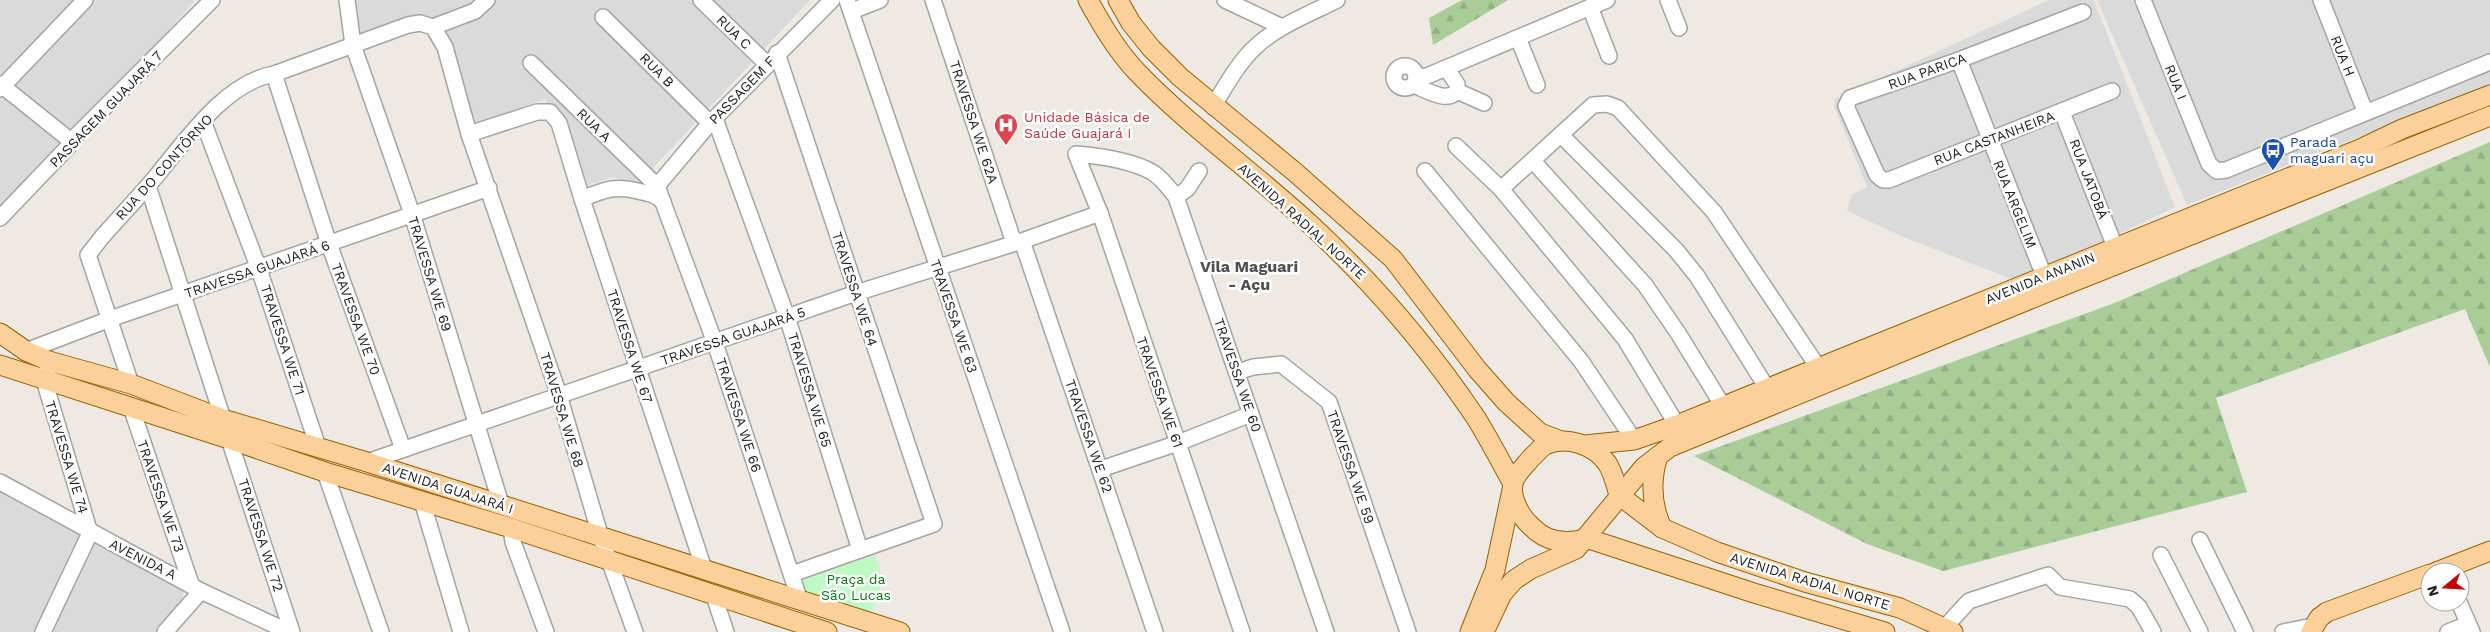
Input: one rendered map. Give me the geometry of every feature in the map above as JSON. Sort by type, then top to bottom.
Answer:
[{"type":"main road","name":"AVENIDA RADIAL NORTE","points":[[1088,0],[1121,53],[1137,72],[1204,134],[1311,225],[1365,277],[1442,371],[1477,420],[1515,479]]},
{"type":"main road","name":"AVENIDA RADIAL NORTE","points":[[1118,0],[1131,23],[1151,48],[1180,78],[1213,107],[1296,173],[1392,260],[1477,369],[1506,402],[1552,444]]},
{"type":"main road","name":"AVENIDA ANANIN","points":[[1616,499],[1644,467],[1684,440],[2047,284],[2115,247],[2360,149],[2402,128],[2490,95]]},
{"type":"main road","points":[[2452,108],[2460,128]]},
{"type":"main road","name":"AVENIDA ANANIN","points":[[1585,445],[1634,440],[1677,425],[1818,367],[2047,284],[2490,116]]},
{"type":"main road","name":"AVENIDA GUAJARÁ I","points":[[0,333],[26,351],[48,361],[132,384],[223,419],[502,504],[602,538],[900,632]]},
{"type":"main road","name":"AVENIDA GUAJARÁ I","points":[[0,366],[131,407],[326,472],[511,528],[610,562],[713,593],[810,629],[827,632]]},
{"type":"main road","points":[[1470,632],[1495,570],[1515,479],[1552,444],[1585,445],[1597,453],[1607,464],[1616,499],[1590,534],[1576,549],[1531,569],[1514,580],[1502,594],[1484,632]]},
{"type":"main road","points":[[1658,456],[1654,468],[1652,492],[1654,505],[1662,528]]},
{"type":"main road","points":[[1515,479],[1519,511],[1536,532],[1561,542],[1590,534]]},
{"type":"main road","name":"AVENIDA RADIAL NORTE","points":[[1616,499],[1662,528],[1725,555],[1805,582],[1900,608],[1949,629]]},
{"type":"main road","name":"AVENIDA RADIAL NORTE","points":[[1590,534],[1754,593],[1885,632]]},
{"type":"main road","points":[[2463,562],[2490,551]]},
{"type":"main road","points":[[2312,629],[2318,618],[2327,612],[2420,579]]},
{"type":"street","points":[[71,141],[1,86],[85,0]]},
{"type":"street","name":"PASSAGEM GUAJARÁ 7","points":[[0,218],[71,141],[212,0]]},
{"type":"street","name":"TRAVESSA WE 69","points":[[347,0],[353,45],[412,214],[502,504]]},
{"type":"street","points":[[487,0],[475,10],[432,27],[444,46],[470,134],[489,188]]},
{"type":"street","name":"RUA C","points":[[701,0],[772,58]]},
{"type":"street","name":"PASSAGEM F","points":[[657,186],[712,121],[772,58],[832,0]]},
{"type":"street","points":[[849,5],[880,0]]},
{"type":"street","name":"TRAVESSA WE 62A","points":[[933,0],[1018,242]]},
{"type":"street","points":[[1225,0],[1282,27]]},
{"type":"street","points":[[1213,107],[1246,57],[1282,27],[1337,0]]},
{"type":"street","points":[[1446,68],[1457,84],[1457,91],[1452,96],[1446,98],[1414,81],[1607,0]]},
{"type":"street","points":[[1668,0],[1679,28]]},
{"type":"street","name":"RUA I","points":[[2143,0],[2209,164],[2217,171],[2226,170],[2365,111]]},
{"type":"street","name":"RUA H","points":[[2321,0],[2365,111]]},
{"type":"street","name":"TRAVESSA WE 63","points":[[849,5],[1062,632]]},
{"type":"street","points":[[1590,8],[1609,56]]},
{"type":"street","name":"RUA PARICA","points":[[1877,175],[1846,106],[1846,102],[1850,98],[1959,60],[2083,12]]},
{"type":"street","name":"RUA B","points":[[603,17],[712,121]]},
{"type":"street","name":"RUA DO CONTÔRNO","points":[[110,319],[88,255],[202,121],[245,85],[263,76],[274,74],[408,25],[420,23],[432,27]]},
{"type":"street","points":[[1518,38],[1537,85]]},
{"type":"street","name":"TRAVESSA WE 64","points":[[772,58],[856,293],[934,524],[860,550]]},
{"type":"street","name":"RUA ARGELIM","points":[[1959,60],[2047,284]]},
{"type":"street","points":[[2365,111],[2490,62]]},
{"type":"street","name":"RUA A","points":[[531,63],[657,186]]},
{"type":"street","name":"TRAVESSA WE 70","points":[[274,74],[329,244],[403,448]]},
{"type":"street","points":[[1457,91],[1484,103]]},
{"type":"street","name":"RUA CASTANHEIRA","points":[[1877,175],[1883,180],[1888,180],[2112,91]]},
{"type":"street","points":[[1501,189],[1593,105],[1607,104],[1618,108],[1714,212],[1818,367]]},
{"type":"street","name":"TRAVESSA WE 67","points":[[470,134],[537,112],[550,112],[559,123],[637,369],[704,569]]},
{"type":"street","name":"RUA JATOBÁ","points":[[2062,112],[2115,247]]},
{"type":"street","name":"TRAVESSA WE 71","points":[[202,121],[259,269],[318,447]]},
{"type":"street","name":"TRAVESSA WE 65","points":[[712,121],[787,317],[860,550]]},
{"type":"street","points":[[1561,135],[1676,250],[1692,269],[1719,308],[1767,388]]},
{"type":"street","points":[[1456,146],[1501,189],[1625,339],[1677,425]]},
{"type":"street","name":"TRAVESSA WE 60","points":[[1076,154],[1123,162],[1152,172],[1161,179],[1176,197],[1238,372],[1326,632]]},
{"type":"street","name":"TRAVESSA WE 61","points":[[1076,154],[1100,213],[1242,632]]},
{"type":"street","points":[[1533,161],[1645,285],[1724,406]]},
{"type":"street","points":[[1176,197],[1187,189],[1199,171]]},
{"type":"street","points":[[1425,171],[1581,361],[1634,440]]},
{"type":"street","points":[[148,186],[223,419]]},
{"type":"street","points":[[657,186],[663,202]]},
{"type":"street","points":[[582,199],[620,187],[658,196],[663,202]]},
{"type":"street","name":"TRAVESSA GUAJARÁ 6","points":[[26,351],[110,319],[489,188]]},
{"type":"street","name":"TRAVESSA WE 68","points":[[489,188],[559,395],[602,538],[634,632]]},
{"type":"street","name":"TRAVESSA WE 66","points":[[663,202],[715,343],[800,601]]},
{"type":"street","name":"TRAVESSA GUAJARÁ 5","points":[[366,462],[856,293],[1018,242],[1100,213]]},
{"type":"street","name":"TRAVESSA WE 62","points":[[1018,242],[1101,469],[1154,632]]},
{"type":"street","points":[[110,319],[132,384]]},
{"type":"street","points":[[44,380],[48,361]]},
{"type":"street","name":"TRAVESSA WE 59","points":[[1238,372],[1253,367],[1281,364],[1329,402],[1408,632]]},
{"type":"street","name":"TRAVESSA WE 74","points":[[44,380],[90,532]]},
{"type":"street","name":"TRAVESSA WE 73","points":[[131,407],[196,587]]},
{"type":"street","points":[[1101,469],[1178,443],[1251,414]]},
{"type":"street","name":"TRAVESSA WE 72","points":[[229,439],[282,630]]},
{"type":"street","points":[[326,472],[381,632]]},
{"type":"street","name":"AVENIDA A","points":[[0,482],[90,532],[282,630]]},
{"type":"street","points":[[422,501],[461,632]]},
{"type":"street","points":[[511,528],[513,542],[546,632]]},
{"type":"street","points":[[44,632],[90,532]]},
{"type":"street","points":[[2200,540],[2245,632]]},
{"type":"street","points":[[792,574],[860,550]]},
{"type":"street","points":[[2161,556],[2200,632]]},
{"type":"street","points":[[1949,629],[1969,601],[2048,575],[2060,587],[2130,599],[2139,608],[2153,632]]},
{"type":"street","points":[[165,632],[196,587]]},
{"type":"street","points":[[713,593],[726,632]]},
{"type":"street","points":[[2448,632],[2470,628],[2463,612]]},
{"type":"street","points":[[2283,632],[2312,629]]},
{"type":"shaded area","points":[[0,0],[195,0],[145,58],[0,206]]},
{"type":"shaded area","points":[[340,0],[810,0],[653,168],[659,192],[613,177],[577,189],[545,99],[468,127],[429,17],[347,41]]},
{"type":"shaded area","points":[[2049,0],[2094,0],[2175,207],[2019,282],[1901,236],[1847,211],[1851,195],[1867,187],[1834,106],[1835,99]]},
{"type":"shaded area","points":[[2097,0],[2490,0],[2490,85],[2187,205]]},
{"type":"shaded area","points":[[0,485],[184,589],[176,632],[0,632]]},
{"type":"green space","points":[[1462,0],[1508,0],[1433,45],[1429,18]]},
{"type":"green space","points":[[2490,142],[2490,367],[2465,309],[2216,398],[2247,492],[1943,571],[1867,544],[1694,456],[2112,304]]},
{"type":"green space","name":"Praça da São Lucas","points":[[875,555],[883,579],[871,617],[805,597],[801,579]]},
{"type":"place","name":"Unidade Básica de Saúde Guajará I","points":[[1006,146]]},
{"type":"place","name":"Parada maguari açu","points":[[2273,171]]},
{"type":"district","name":"Vila Maguari - Açu","points":[[1249,275]]}]
